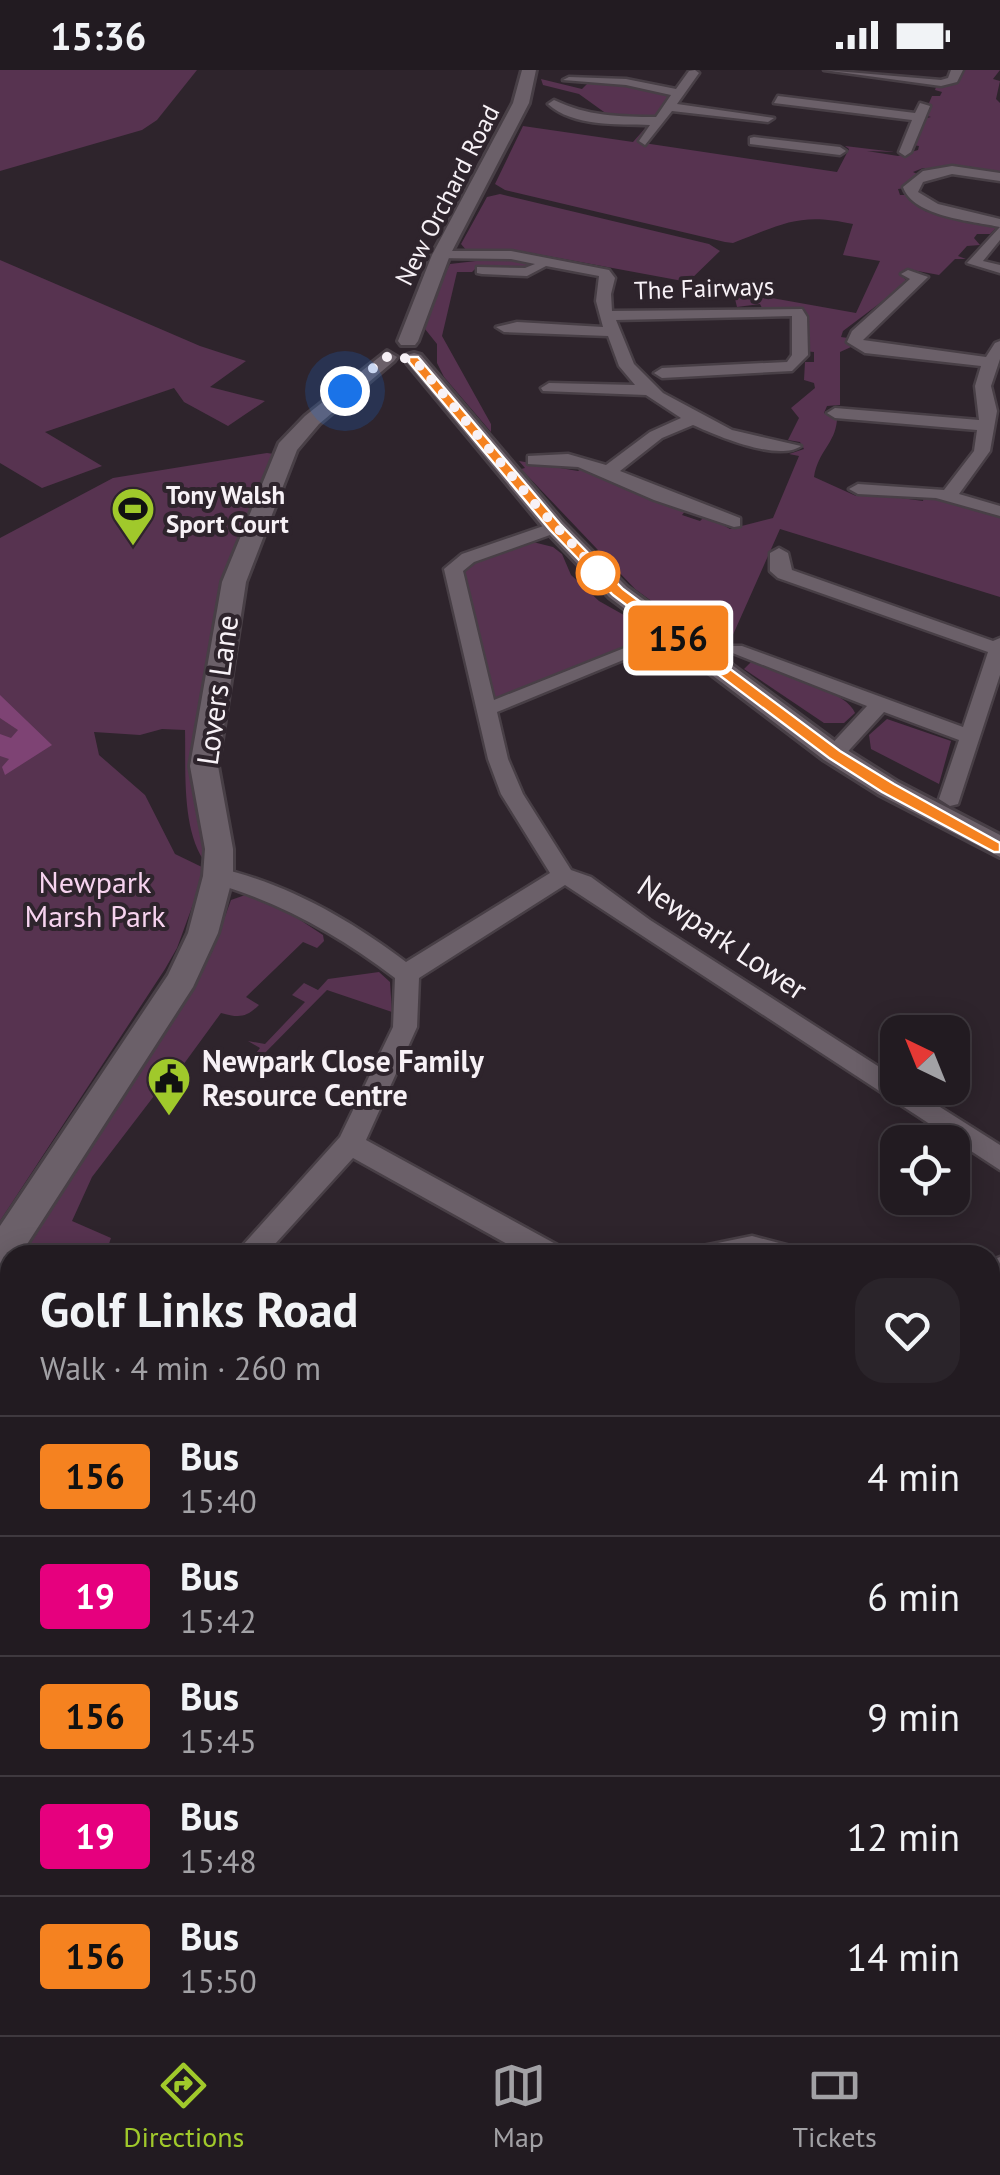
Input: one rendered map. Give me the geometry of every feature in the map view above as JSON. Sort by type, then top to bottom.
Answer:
[{"type":"street","name":"New Orchard Road","points":[[403,352],[440,255],[487,173],[526,91],[529,70]]},
{"type":"street","points":[[830,70],[934,82],[950,82],[957,70]]},
{"type":"street","points":[[645,141],[694,73]]},
{"type":"street","points":[[569,80],[607,80],[678,93]]},
{"type":"street","points":[[904,152],[934,82]]},
{"type":"street","points":[[745,156],[787,85]]},
{"type":"street","points":[[526,91],[578,100],[594,117]]},
{"type":"street","points":[[778,100],[919,117]]},
{"type":"street","points":[[554,104],[560,111],[594,117],[659,121]]},
{"type":"street","points":[[670,106],[768,118]]},
{"type":"street","points":[[754,141],[840,151]]},
{"type":"street","points":[[1000,177],[969,171],[935,172],[914,181],[910,187],[912,194],[933,207],[1000,223]]},
{"type":"street","points":[[1000,231],[974,263],[1000,269]]},
{"type":"street","name":"The Fairways","points":[[440,255],[502,254],[607,275],[601,302],[609,324],[626,364],[651,390],[742,440],[792,446]]},
{"type":"street","name":"The Fairways","points":[[482,270],[528,272],[547,261]]},
{"type":"street","points":[[908,274],[921,277],[857,334],[856,342],[865,348],[989,362]]},
{"type":"street","name":"The Fairways","points":[[504,326],[539,325],[589,332],[609,324],[796,312],[800,317],[800,356],[790,372],[662,374]]},
{"type":"street","points":[[948,496],[982,451],[992,417],[985,404],[989,362],[1000,346]]},
{"type":"street","points":[[403,352],[555,527],[618,592],[834,754],[1000,848]]},
{"type":"street","name":"Lovers Lane","points":[[7,1245],[182,979],[203,934],[218,876],[219,849],[204,766],[234,582],[286,448],[312,420],[403,352]]},
{"type":"street","points":[[548,388],[651,390]]},
{"type":"street","points":[[835,413],[992,417]]},
{"type":"street","points":[[608,472],[656,435],[696,418]]},
{"type":"street","points":[[534,460],[565,457],[734,522]]},
{"type":"street","points":[[858,489],[948,496],[1000,511]]},
{"type":"street","points":[[257,1245],[349,1144],[363,1122],[406,1027],[407,975],[418,964],[563,876],[550,849],[512,794],[498,760],[453,569],[468,558],[555,527]]},
{"type":"street","points":[[779,553],[779,570],[786,574],[999,646],[950,799]]},
{"type":"street","points":[[486,708],[674,635]]},
{"type":"street","points":[[735,650],[969,736]]},
{"type":"street","points":[[834,754],[879,705]]},
{"type":"street","points":[[218,876],[242,879],[294,904],[407,975]]},
{"type":"street","name":"Newpark Lower","points":[[563,876],[583,883],[642,926],[1000,1158]]},
{"type":"street","points":[[349,1144],[382,1158],[534,1245]]},
{"type":"green space","points":[[0,70],[197,70],[157,120],[142,130],[0,171]]},
{"type":"green space","points":[[962,70],[1000,70],[993,79],[1000,81],[996,99],[1000,103],[1000,175],[968,166],[923,168],[913,172],[919,175],[907,188],[898,189],[900,195],[908,195],[927,208],[925,211],[940,215],[945,212],[996,228],[990,234],[977,234],[974,238],[980,245],[967,246],[958,256],[966,259],[955,259],[939,275],[907,269],[901,275],[908,282],[843,331],[841,337],[848,338],[851,347],[840,352],[840,405],[827,406],[824,413],[837,420],[836,428],[814,477],[856,496],[873,491],[901,493],[901,498],[923,501],[924,495],[1000,515],[1000,597],[780,529],[724,655],[666,607],[687,627],[635,589],[521,469],[525,468],[519,461],[578,471],[585,466],[686,510],[682,515],[700,521],[706,515],[730,529],[773,518],[799,456],[789,454],[804,449],[800,442],[788,440],[799,418],[791,408],[815,388],[814,383],[804,380],[805,362],[814,362],[814,352],[804,351],[803,310],[762,308],[760,304],[737,307],[733,291],[856,313],[880,261],[843,255],[853,224],[804,220],[733,243],[505,190],[495,184],[523,126],[633,142],[648,125],[637,142],[837,172],[849,149],[845,146],[895,152],[867,151],[898,156],[918,150],[919,146],[913,145],[922,119],[931,117],[924,115],[932,96],[942,92],[935,90],[937,84],[955,83]]},
{"type":"green space","points":[[541,79],[582,89],[590,81],[627,84],[670,95],[657,116],[611,117],[579,94],[543,85]]},
{"type":"green space","points":[[500,194],[709,244],[720,251],[688,282],[510,249],[467,251],[461,244],[487,197]]},
{"type":"green space","points":[[502,258],[533,264],[523,269],[505,267],[505,271],[477,267],[472,272],[457,272],[442,336],[491,424],[491,432],[444,377],[437,363],[437,344],[425,329],[450,264]]},
{"type":"green space","points":[[0,260],[200,346],[246,361],[210,387],[265,401],[228,426],[184,402],[174,388],[45,432],[102,466],[42,488],[0,463]]},
{"type":"green space","name":"Newpark Marsh Park","points":[[274,454],[238,545],[207,865],[189,819],[185,730],[162,729],[140,735],[94,732],[99,755],[145,795],[175,854],[206,869],[177,948],[165,969],[0,1221],[0,538],[113,478]]},
{"type":"green space","points":[[533,542],[553,547],[562,554],[571,575],[599,601],[638,623],[642,638],[638,645],[496,701],[491,695],[460,572],[473,562]]},
{"type":"green space","points":[[751,662],[825,689],[855,713],[844,723],[824,723],[744,669]]},
{"type":"green space","points":[[887,719],[951,741],[939,784],[871,749],[869,735]]},
{"type":"green space","points":[[248,894],[285,910],[323,935],[324,941],[317,948],[303,942],[246,997],[259,1005],[246,1015],[221,1013],[159,1098],[154,1096],[92,1177],[72,1221],[111,1238],[109,1245],[26,1245],[212,952],[231,900]]},
{"type":"green space","points":[[379,972],[390,982],[392,1012],[327,990],[257,1061],[250,1061],[260,1048],[248,1041],[265,1044],[305,1002],[292,995],[304,983],[318,990],[328,979]]},
{"type":"shaded area","points":[[0,695],[52,745],[5,775],[2,767],[9,759],[0,756],[0,734],[11,738],[18,730],[0,718]]},
{"type":"bus line","name":"156","points":[[414,359],[555,527],[618,592],[834,754],[1000,848]]},
{"type":"place","name":"Tony Walsh Sport Court","points":[[133,547]]},
{"type":"place","name":"Newpark Close Family Resource Centre","points":[[169,1117]]},
{"type":"route","points":[[345,391],[387,357],[414,359],[536,505],[604,578],[598,573]]}]
